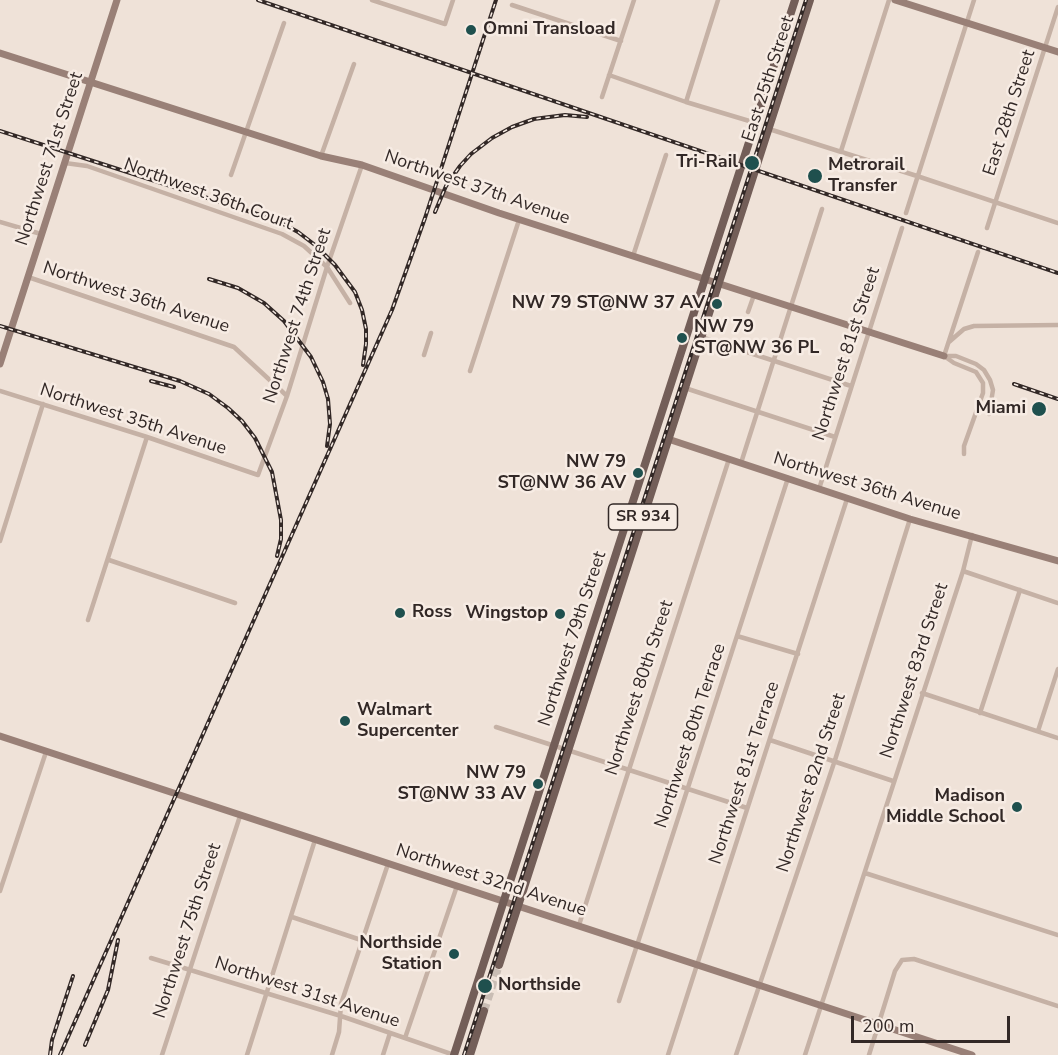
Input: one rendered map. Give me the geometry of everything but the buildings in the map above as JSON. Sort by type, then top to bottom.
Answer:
[{"type":"main road","name":"SR 934","points":[[756,123],[795,0]]},
{"type":"main road","name":"East 25th Street","points":[[756,168],[810,0]]},
{"type":"main road","points":[[775,64],[788,68]]},
{"type":"main road","name":"Northwest 79th Street","points":[[454,1055],[506,902],[554,746],[756,123]]},
{"type":"main road","name":"Northwest 79th Street","points":[[499,965],[756,168]]},
{"type":"main road","points":[[470,1055],[484,1011]]},
{"type":"street","points":[[373,0],[446,24],[453,0]]},
{"type":"street","points":[[602,96],[634,0]]},
{"type":"street","points":[[686,102],[718,0]]},
{"type":"street","points":[[841,152],[889,0]]},
{"type":"street","points":[[895,0],[1058,52]]},
{"type":"street","points":[[906,213],[974,0]]},
{"type":"street","name":"Northwest 71st Street","points":[[0,364],[115,1]]},
{"type":"street","points":[[512,5],[621,41]]},
{"type":"street","name":"East 28th Street","points":[[987,228],[1058,7]]},
{"type":"street","points":[[231,175],[284,23]]},
{"type":"street","name":"Northwest 37th Avenue","points":[[0,53],[321,156],[363,165],[519,220],[944,356],[954,363],[974,370],[983,383],[983,393],[964,446],[964,454]]},
{"type":"street","points":[[321,156],[354,64]]},
{"type":"street","points":[[609,75],[756,123]]},
{"type":"street","points":[[769,129],[1058,223]]},
{"type":"street","points":[[633,256],[666,155]]},
{"type":"street","name":"Northwest 36th Court","points":[[65,164],[87,166],[282,234],[304,246],[327,267],[350,303]]},
{"type":"street","name":"Northwest 74th Street","points":[[258,475],[363,165]]},
{"type":"street","points":[[741,463],[822,208]]},
{"type":"street","points":[[470,371],[519,220]]},
{"type":"street","name":"Northwest 36th Avenue","points":[[0,222],[41,234]]},
{"type":"street","name":"Northwest 81st Street","points":[[819,489],[902,228]]},
{"type":"street","points":[[944,356],[978,252]]},
{"type":"street","name":"Northwest 36th Avenue","points":[[28,278],[234,346],[286,396]]},
{"type":"street","points":[[748,312],[754,295]]},
{"type":"street","points":[[949,342],[964,329],[977,325],[1058,325]]},
{"type":"street","points":[[424,355],[431,333]]},
{"type":"street","points":[[701,337],[851,386]]},
{"type":"street","name":"Northwest 37th Avenue","points":[[944,356],[956,356],[976,363],[984,370],[992,389],[989,414]]},
{"type":"street","points":[[685,388],[835,437]]},
{"type":"street","name":"Northwest 35th Avenue","points":[[0,391],[258,475]]},
{"type":"street","points":[[0,541],[43,404]]},
{"type":"street","points":[[88,620],[147,437]]},
{"type":"street","name":"Northwest 36th Avenue","points":[[669,439],[910,519],[1058,561]]},
{"type":"street","name":"Northwest 80th Street","points":[[579,925],[729,459]]},
{"type":"street","name":"Northwest 80th Terrace","points":[[619,1001],[788,478]]},
{"type":"street","name":"Northwest 81st Terrace","points":[[668,1055],[847,499]]},
{"type":"street","name":"Northwest 82nd Street","points":[[736,1055],[835,760],[910,519]]},
{"type":"street","name":"Northwest 83rd Street","points":[[805,1055],[963,571],[972,535]]},
{"type":"street","points":[[109,560],[235,603]]},
{"type":"street","points":[[963,571],[1058,603]]},
{"type":"street","points":[[980,713],[1020,590]]},
{"type":"street","points":[[737,636],[798,654]]},
{"type":"street","points":[[1038,731],[1058,669]]},
{"type":"street","points":[[922,693],[1058,738]]},
{"type":"street","points":[[496,727],[747,808]]},
{"type":"street","name":"Northwest 32nd Avenue","points":[[0,736],[972,1055]]},
{"type":"street","points":[[770,740],[893,781]]},
{"type":"street","points":[[0,891],[46,752]]},
{"type":"street","name":"Northwest 75th Street","points":[[162,1055],[240,816]]},
{"type":"street","points":[[247,1055],[315,840]]},
{"type":"street","points":[[332,1055],[341,1017],[341,1004],[388,864]]},
{"type":"street","points":[[865,873],[1058,935]]},
{"type":"street","points":[[405,1038],[457,886]]},
{"type":"street","points":[[292,917],[364,941]]},
{"type":"street","name":"Northwest 31st Avenue","points":[[151,958],[454,1055]]},
{"type":"street","points":[[869,1055],[896,971],[902,960],[914,959],[1058,1006]]},
{"type":"street","points":[[383,1055],[390,1034]]},
{"type":"tunnel","points":[[484,1011],[499,965]]},
{"type":"railway","points":[[258,0],[1058,273]]},
{"type":"railway","points":[[60,1055],[392,310],[425,218],[496,0]]},
{"type":"railway","points":[[464,1055],[806,0]]},
{"type":"railway","points":[[435,212],[446,186],[460,166],[492,138],[534,119],[565,115],[587,117]]},
{"type":"railway","points":[[0,131],[276,220],[298,232],[335,265],[355,292],[366,329],[363,365]]},
{"type":"railway","points":[[209,279],[238,288],[264,303],[284,321],[311,357],[328,399],[330,424],[327,446]]},
{"type":"railway","points":[[0,326],[180,381],[209,394],[228,408],[255,438],[272,472],[281,520],[281,539],[277,556]]},
{"type":"railway","points":[[151,381],[174,387]]},
{"type":"railway","points":[[1014,384],[1058,399]]},
{"type":"railway","points":[[85,1045],[108,990],[118,940]]},
{"type":"railway","points":[[50,1055],[52,1040],[73,976]]},
{"type":"place","name":"Omni Transload","points":[[471,30]]},
{"type":"place","name":"Tri-Rail","points":[[752,163]]},
{"type":"place","name":"Metrorail Transfer","points":[[815,176]]},
{"type":"place","name":"NW 79 ST@NW 37 AV","points":[[717,304]]},
{"type":"place","name":"NW 79 ST@NW 36 PL","points":[[682,338]]},
{"type":"place","name":"Miami","points":[[1039,409]]},
{"type":"place","name":"NW 79 ST@NW 36 AV","points":[[638,473]]},
{"type":"place","name":"Ross","points":[[400,613]]},
{"type":"place","name":"Wingstop","points":[[560,614]]},
{"type":"place","name":"Walmart Supercenter","points":[[345,721]]},
{"type":"place","name":"NW 79 ST@NW 33 AV","points":[[538,784]]},
{"type":"place","name":"Madison Middle School","points":[[1017,807]]},
{"type":"place","name":"Northside Station","points":[[454,954]]},
{"type":"place","name":"Northside","points":[[485,986]]}]
